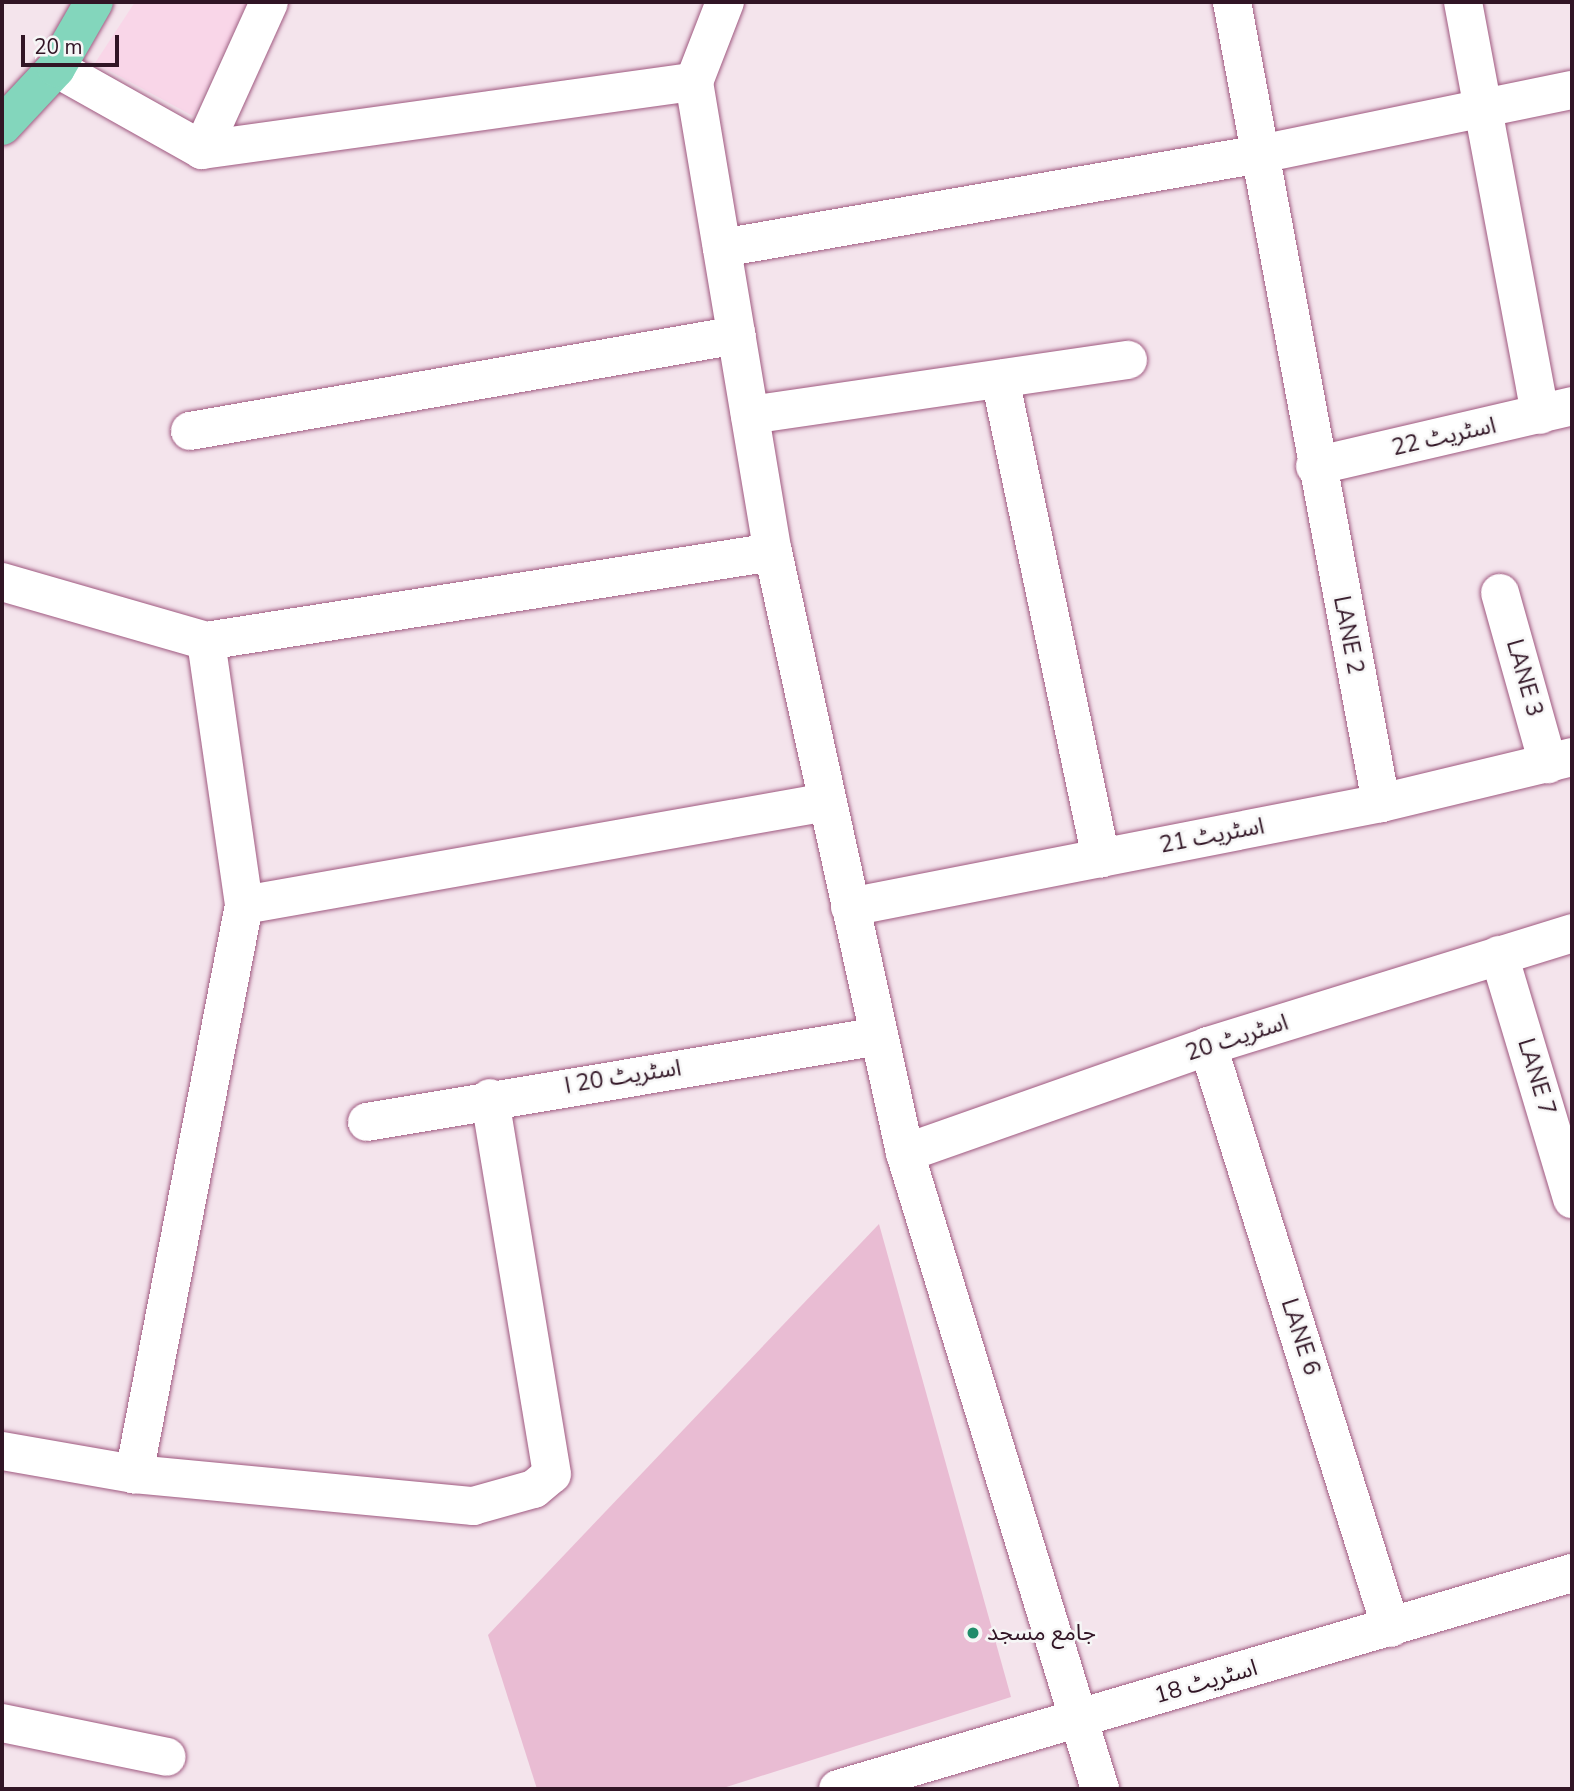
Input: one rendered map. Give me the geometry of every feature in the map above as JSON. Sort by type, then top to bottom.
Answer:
[{"type":"main road","points":[[2,125],[55,68],[94,2]]},
{"type":"street","points":[[202,150],[270,2]]},
{"type":"street","points":[[725,2],[694,82],[773,552],[905,1153],[1100,1789]]},
{"type":"street","name":"LANE 2","points":[[1232,2],[1315,466],[1381,803]]},
{"type":"street","points":[[1463,2],[1556,410]]},
{"type":"street","points":[[55,68],[202,150],[694,82]]},
{"type":"street","points":[[722,248],[1260,154],[1572,90]]},
{"type":"street","points":[[190,432],[737,335]]},
{"type":"street","points":[[750,415],[1129,360]]},
{"type":"street","points":[[1000,379],[1101,858]]},
{"type":"street","name":"اسٹریٹ 22","points":[[1315,466],[1556,410]]},
{"type":"street","points":[[2,582],[206,641],[773,552]]},
{"type":"street","name":"LANE 3","points":[[1500,593],[1560,760]]},
{"type":"street","points":[[134,1474],[244,905],[206,641]]},
{"type":"street","name":"اسٹریٹ 21","points":[[850,907],[1381,803],[1560,760]]},
{"type":"street","points":[[244,905],[827,802]]},
{"type":"street","name":"اسٹریٹ 20","points":[[905,1153],[1208,1046],[1572,933]]},
{"type":"street","name":"LANE 7","points":[[1499,954],[1572,1199]]},
{"type":"street","name":"اسٹریٹ 20 ا","points":[[367,1122],[490,1098],[879,1036]]},
{"type":"street","name":"LANE 6","points":[[1208,1046],[1391,1628]]},
{"type":"street","points":[[2,1451],[134,1474],[473,1506],[534,1489],[552,1474],[490,1098]]},
{"type":"street","name":"اسٹریٹ 18","points":[[838,1789],[1572,1573]]},
{"type":"street","points":[[2,1723],[167,1757]]},
{"type":"shaded area","points":[[135,2],[247,2],[193,116],[95,63]]},
{"type":"shaded area","points":[[879,1224],[1011,1697],[720,1789],[537,1789],[488,1635]]},
{"type":"place","name":"جامع مسجد","points":[[973,1633]]}]
